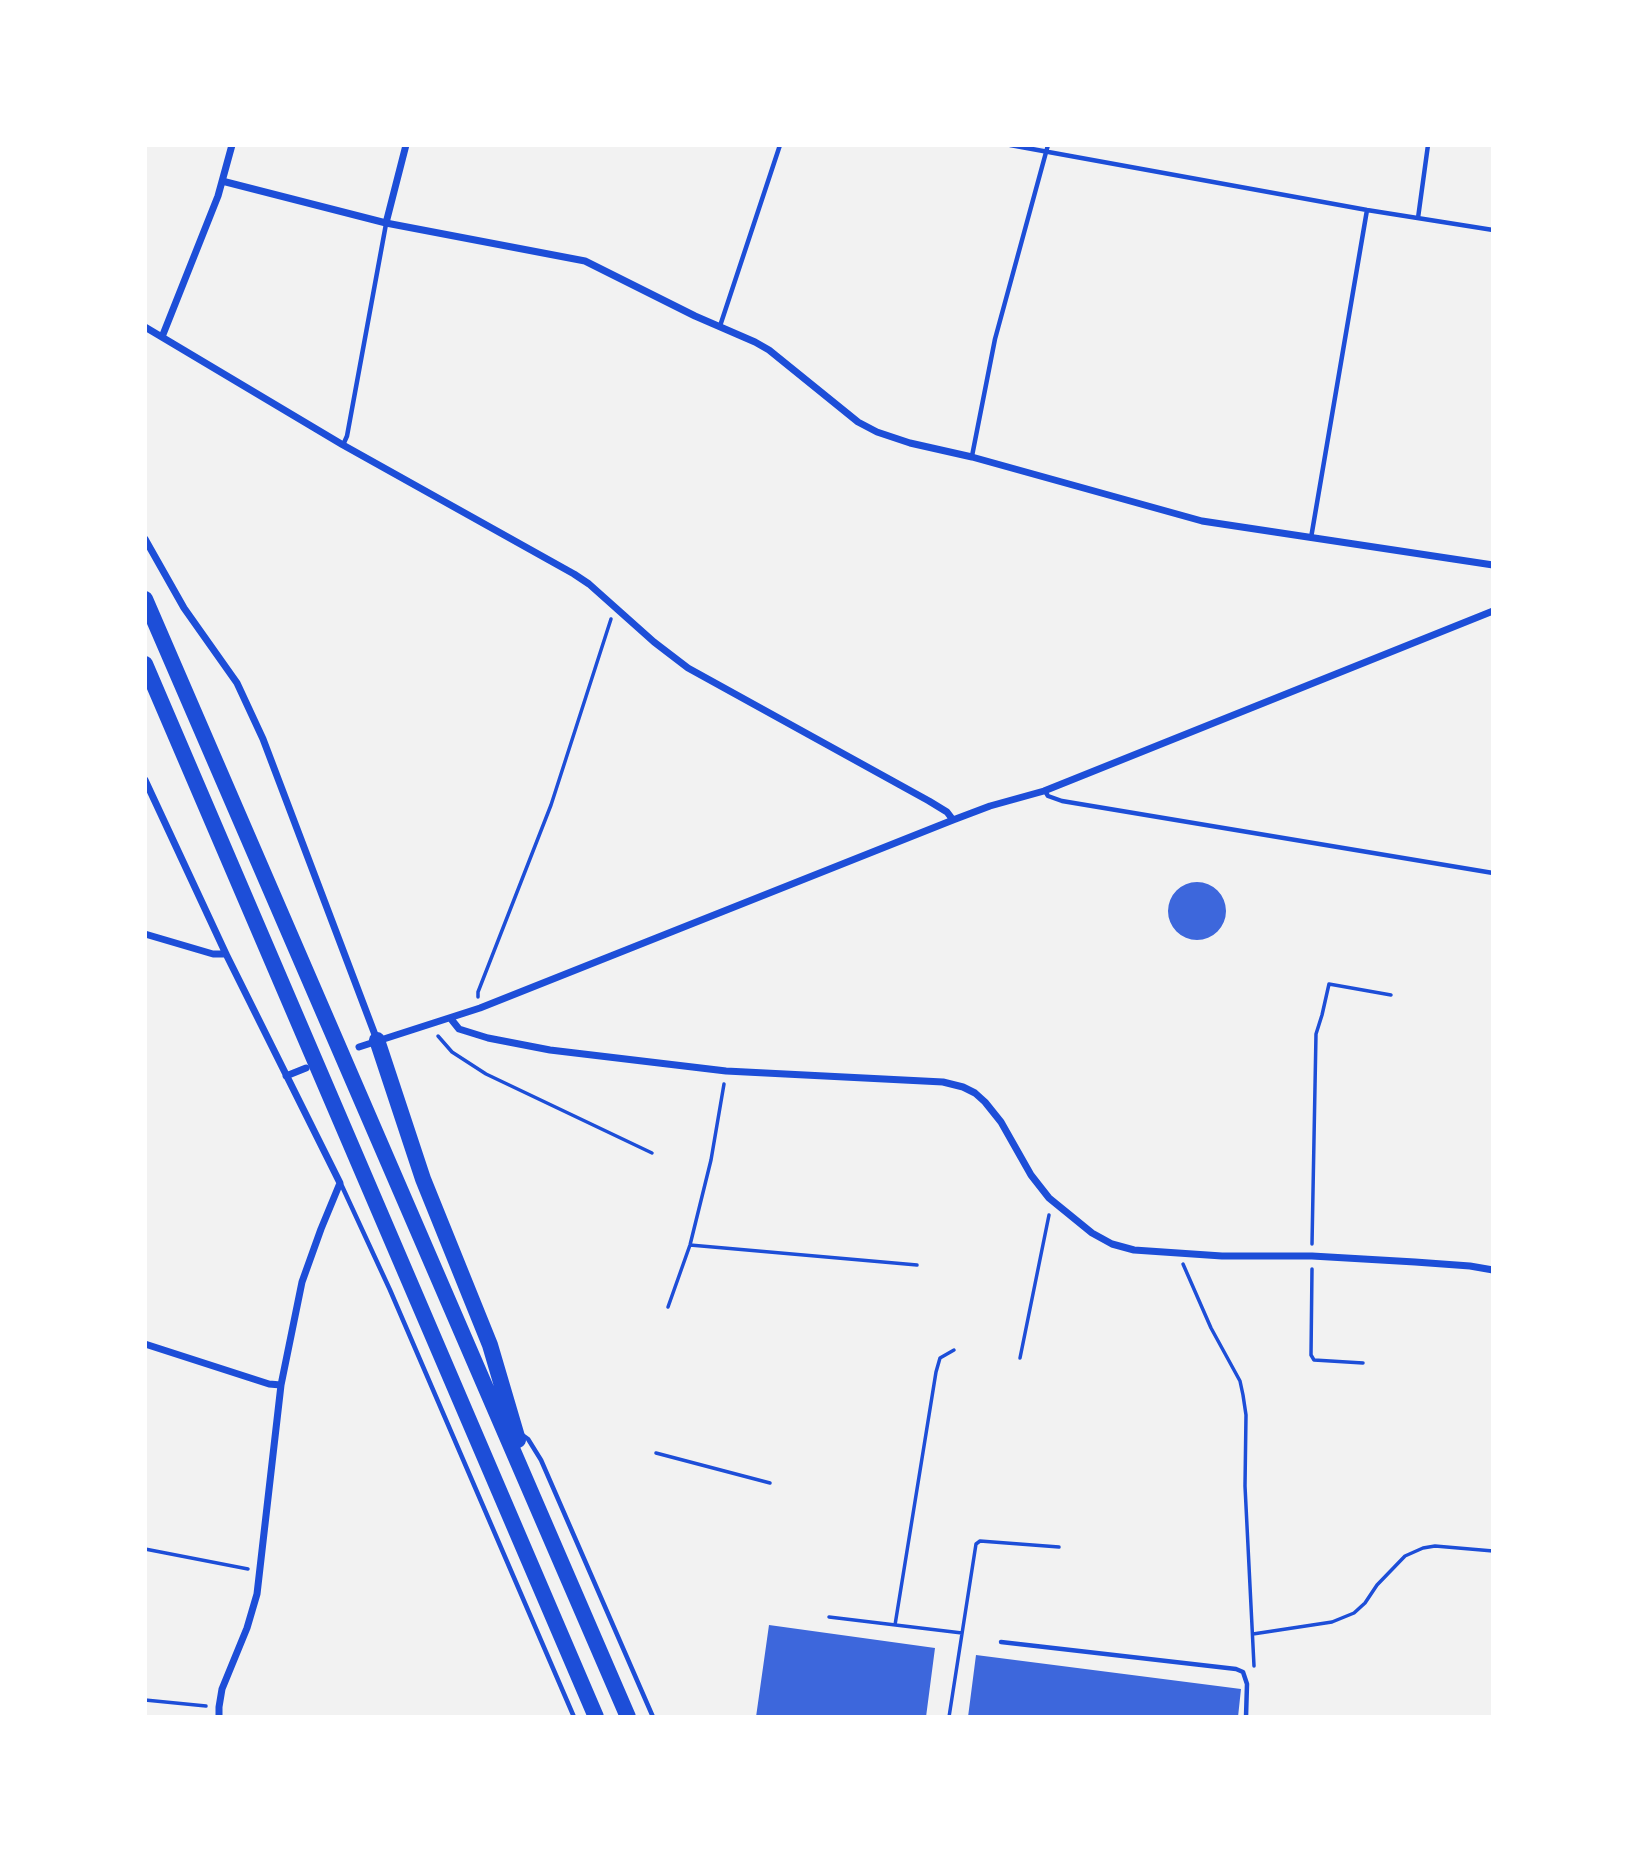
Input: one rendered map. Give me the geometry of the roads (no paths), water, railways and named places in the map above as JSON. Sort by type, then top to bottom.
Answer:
[{"type":"highway","points":[[145,599],[628,1717]]},
{"type":"highway","points":[[145,664],[596,1717]]},
{"type":"highway","points":[[377,1040],[423,1179],[489,1345],[517,1433],[530,1487]]},
{"type":"street","points":[[162,337],[218,196],[232,145]]},
{"type":"street","points":[[386,223],[406,145]]},
{"type":"street","points":[[222,181],[386,223],[584,261],[695,316],[745,335],[769,350],[858,422],[877,432],[910,443],[972,457],[1202,521],[1493,565]]},
{"type":"street","points":[[145,327],[343,445],[574,574],[688,668],[929,801],[947,812],[953,820]]},
{"type":"street","points":[[145,539],[184,608],[237,682],[263,739],[377,1040]]},
{"type":"street","points":[[359,1047],[480,1008],[953,820],[990,806],[1044,791],[1493,611]]},
{"type":"street","points":[[145,780],[226,954],[340,1183],[302,1282],[281,1385],[261,1572],[254,1609],[222,1689],[219,1717]]},
{"type":"street","points":[[145,934],[213,954],[226,954]]},
{"type":"street","points":[[451,1019],[459,1029],[500,1041],[550,1050],[726,1071],[943,1082],[963,1087],[985,1102],[1001,1122],[1031,1174],[1056,1205],[1092,1233],[1112,1244],[1133,1250],[1177,1254],[1312,1256],[1470,1266],[1493,1270]]},
{"type":"street","points":[[286,1076],[306,1068]]},
{"type":"street","points":[[145,1344],[269,1384],[281,1385]]},
{"type":"lane","points":[[720,326],[780,145]]},
{"type":"lane","points":[[1010,145],[1047,148],[1367,210],[1493,230]]},
{"type":"lane","points":[[1418,218],[1428,145]]},
{"type":"lane","points":[[972,457],[995,339],[1047,148]]},
{"type":"lane","points":[[1311,539],[1367,210]]},
{"type":"lane","points":[[343,445],[347,436],[386,223]]},
{"type":"lane","points":[[1044,791],[1048,796],[1062,801],[1493,873]]},
{"type":"lane","points":[[340,1183],[390,1290],[574,1717]]},
{"type":"lane","points":[[517,1433],[528,1439],[541,1460],[653,1717]]},
{"type":"lane","points":[[1002,1642],[1237,1669],[1243,1672],[1247,1684],[1246,1717]]}]
